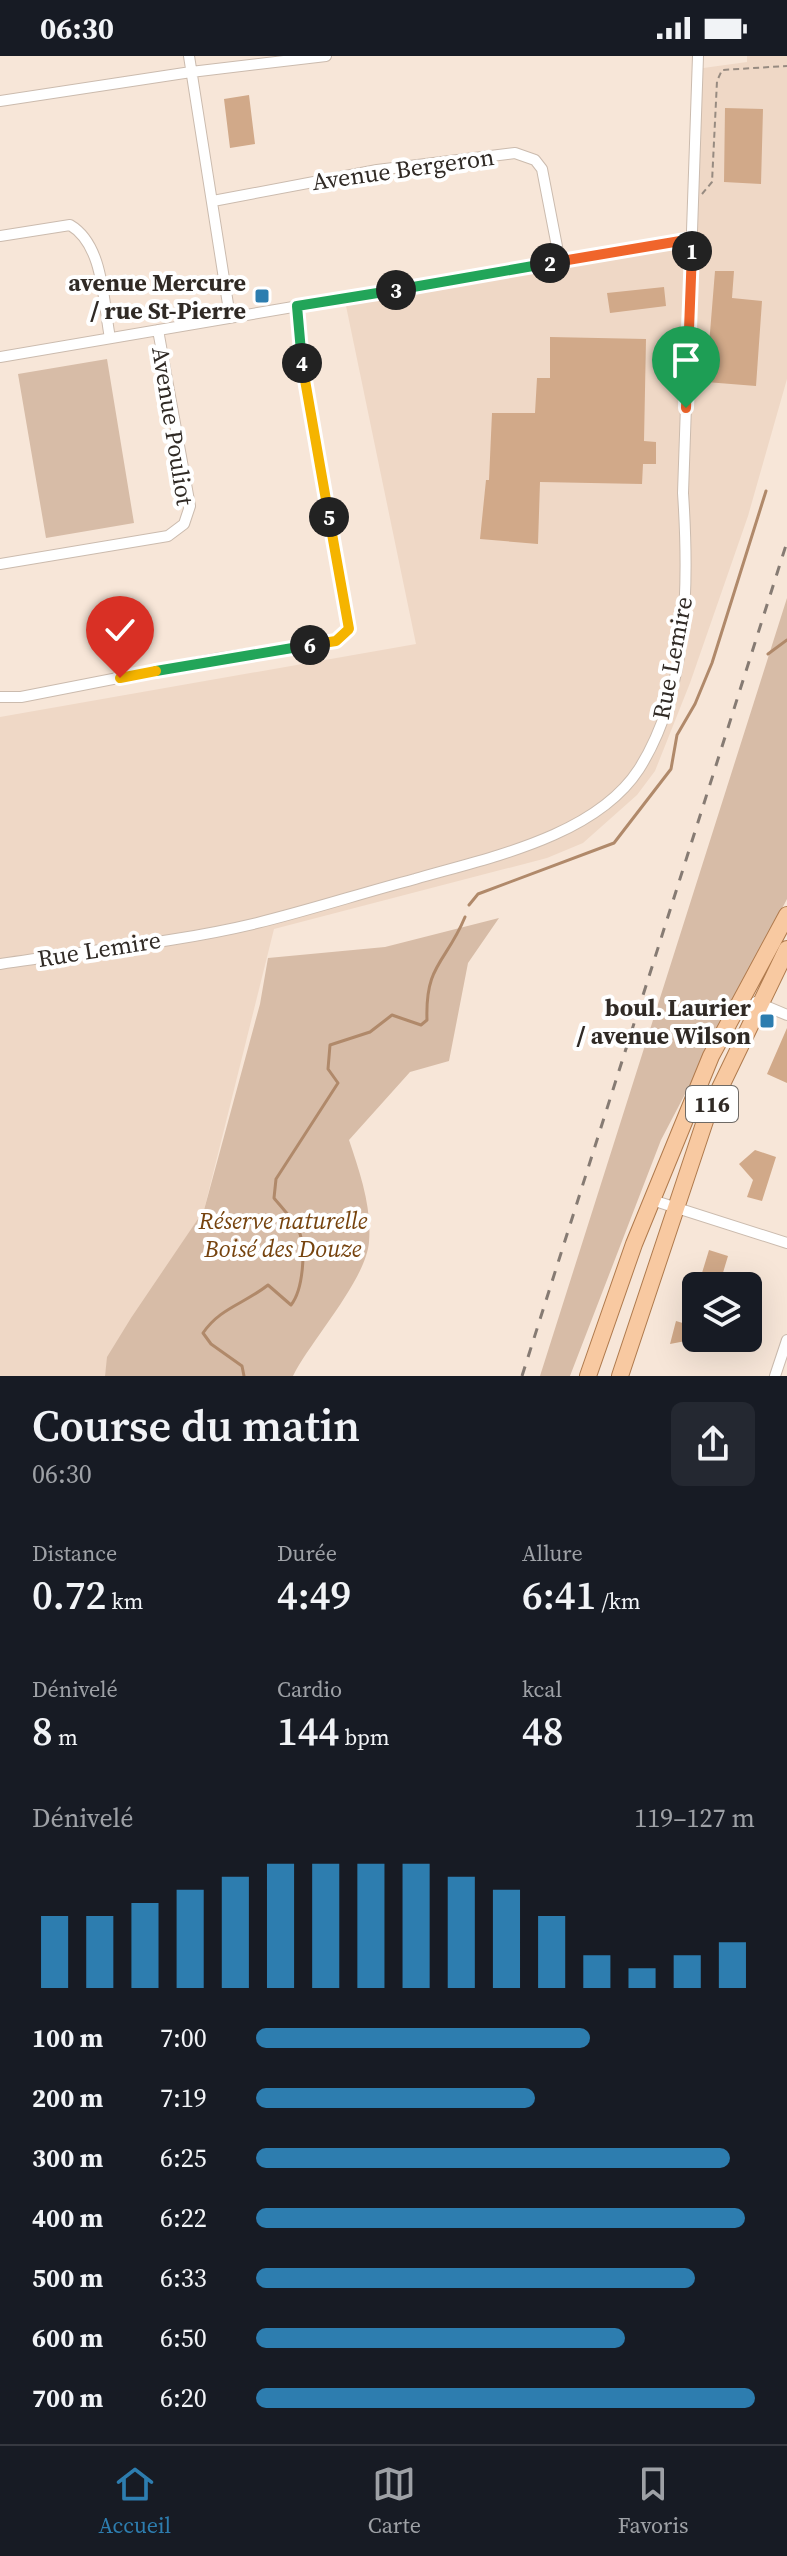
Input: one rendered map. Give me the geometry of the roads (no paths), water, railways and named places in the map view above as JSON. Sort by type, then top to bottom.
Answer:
[{"type":"main road","name":"116","points":[[620,1376],[707,1115],[787,915]]},
{"type":"main road","name":"116","points":[[588,1376],[652,1200],[711,1056],[787,949]]},
{"type":"street","points":[[189,56],[230,317]]},
{"type":"street","points":[[0,101],[191,72],[326,56]]},
{"type":"street","name":"Rue Lemire","points":[[0,964],[255,923],[530,844],[601,808],[638,772],[661,725],[684,618],[687,549],[683,493],[698,56]]},
{"type":"street","name":"Avenue Bergeron","points":[[213,201],[377,170],[515,153],[535,160],[542,169],[560,262]]},
{"type":"street","points":[[0,236],[70,225],[79,231],[93,249],[110,338]]},
{"type":"street","points":[[0,357],[692,239]]},
{"type":"street","points":[[0,697],[21,697],[220,658],[336,641],[349,629],[300,349],[297,306]]},
{"type":"street","name":"Avenue Pouliot","points":[[0,564],[168,536],[184,524],[190,506],[158,330]]},
{"type":"street","points":[[751,1000],[787,1015]]},
{"type":"street","points":[[652,1200],[787,1243]]},
{"type":"street","points":[[775,1376],[787,1340]]},
{"type":"waterway","points":[[469,905],[478,894],[614,843],[671,769],[677,735],[695,704],[712,663],[766,491]]},
{"type":"waterway","points":[[768,654],[787,640]]},
{"type":"waterway","points":[[244,1376],[242,1366],[211,1344],[203,1333],[225,1312],[268,1285],[291,1305],[295,1298],[301,1279],[301,1237],[274,1198],[276,1179],[338,1083],[328,1069],[330,1045],[370,1032],[392,1015],[421,1025],[427,1020],[427,1001],[433,975],[465,917]]},
{"type":"railway","points":[[522,1376],[787,542]]},
{"type":"place","name":"avenue Mercure / rue St-Pierre","points":[[262,296]]},
{"type":"place","name":"boul. Laurier / avenue Wilson","points":[[767,1021]]},
{"type":"park label","name":"Réserve naturelle Boisé des Douze","points":[[283,1234]]}]
